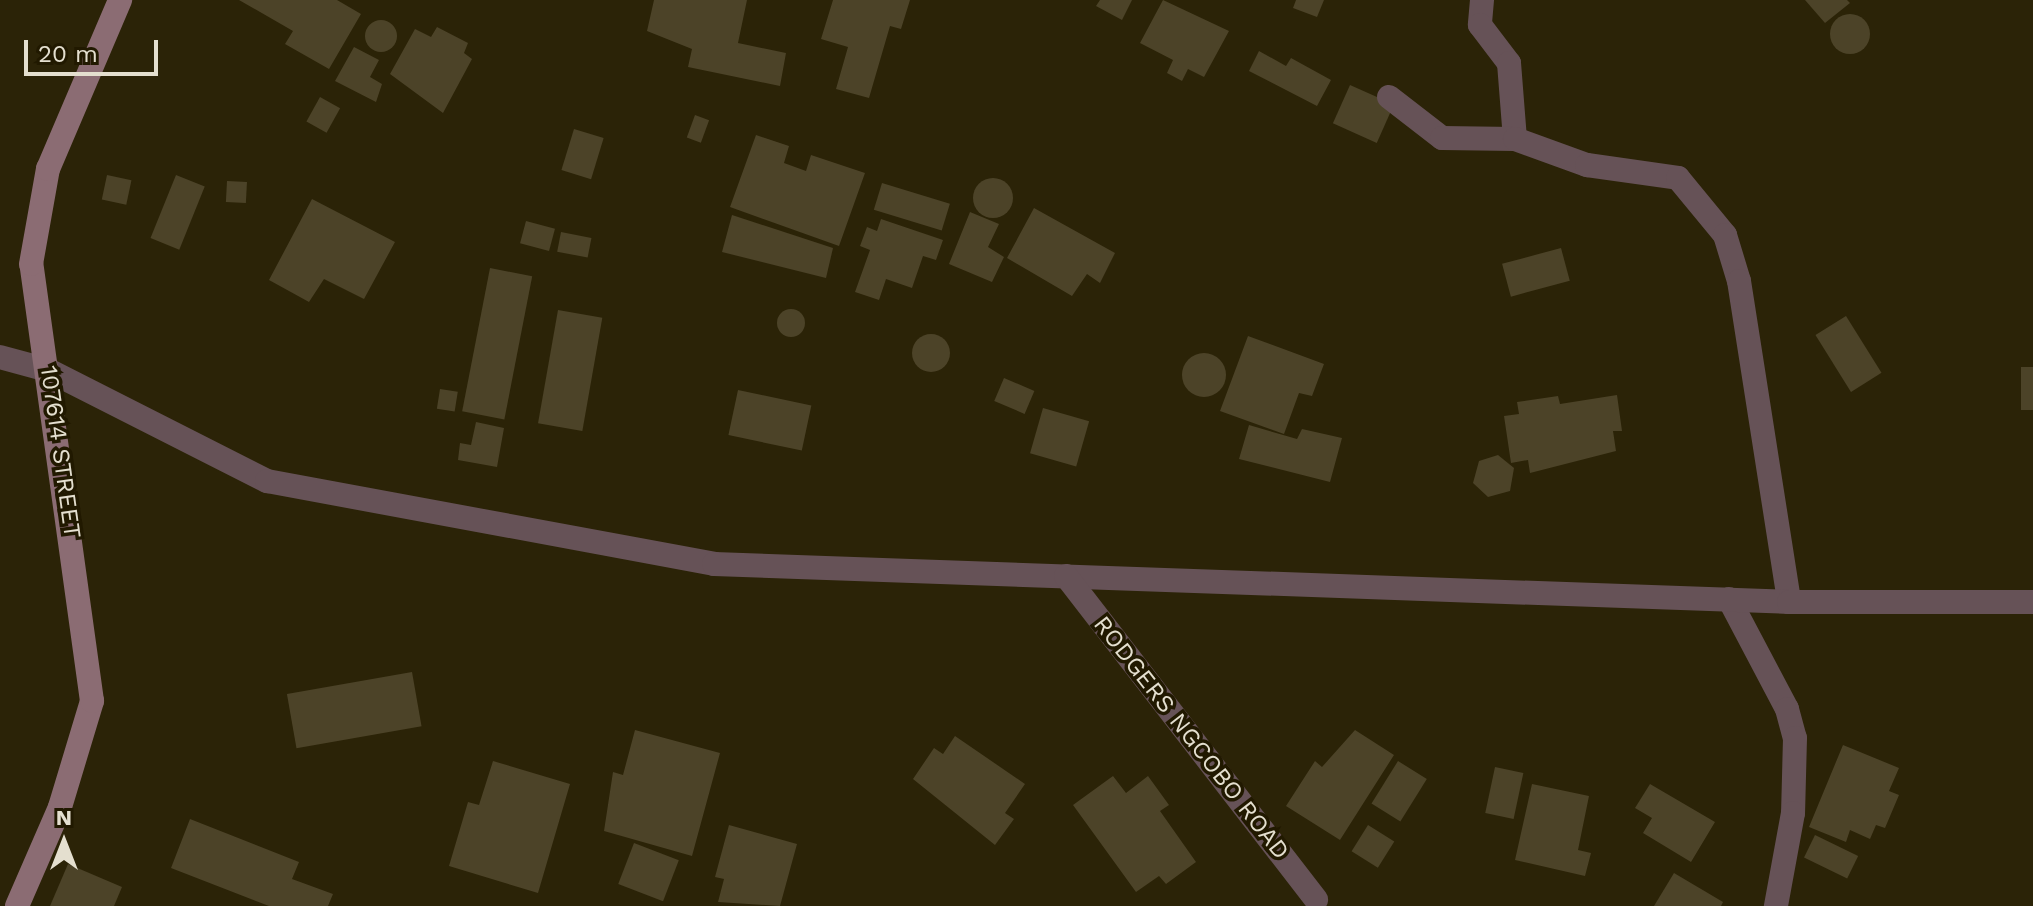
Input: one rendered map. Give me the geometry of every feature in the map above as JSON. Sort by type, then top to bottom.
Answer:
[{"type":"street","name":"107614 STREET","points":[[17,906],[60,807],[92,701],[31,264],[48,169],[120,0]]},
{"type":"street","points":[[1482,0],[1480,25],[1509,63],[1515,139]]},
{"type":"street","points":[[1389,97],[1442,138],[1515,139],[1587,165],[1678,178],[1725,235],[1739,281],[1789,602]]},
{"type":"street","points":[[0,357],[48,370],[267,481],[714,564],[1789,602],[2033,602]]},
{"type":"street","name":"RODGERS NGCOBO ROAD","points":[[1066,576],[1316,900]]},
{"type":"street","points":[[1729,599],[1787,709],[1795,738],[1793,813],[1776,906]]},
{"type":"building","points":[[239,0],[337,0],[361,14],[329,69],[285,44],[293,31]]},
{"type":"building","points":[[654,0],[747,0],[738,43],[786,53],[780,86],[688,67],[692,49],[647,31]]},
{"type":"building","points":[[833,0],[910,0],[901,29],[890,26],[869,98],[836,89],[848,47],[821,39]]},
{"type":"building","points":[[1100,0],[1132,0],[1122,20],[1096,6]]},
{"type":"building","points":[[1163,0],[1229,31],[1204,77],[1188,69],[1182,81],[1167,73],[1173,60],[1140,43]]},
{"type":"building","points":[[1296,0],[1324,0],[1317,17],[1293,8]]},
{"type":"building","points":[[1805,0],[1847,0],[1850,3],[1825,23]]},
{"type":"building","points":[[1850,14],[1864,20],[1870,34],[1864,48],[1850,54],[1836,48],[1830,34],[1836,20]]},
{"type":"building","points":[[381,20],[392,25],[397,36],[392,47],[381,52],[370,47],[365,36],[370,25]]},
{"type":"building","points":[[437,27],[468,43],[464,53],[472,59],[443,113],[390,74],[415,29],[431,37]]},
{"type":"building","points":[[354,47],[379,60],[370,77],[382,84],[376,102],[335,81]]},
{"type":"building","points":[[1259,51],[1286,66],[1291,58],[1331,80],[1317,106],[1249,71]]},
{"type":"building","points":[[1350,85],[1394,105],[1377,143],[1333,123]]},
{"type":"building","points":[[320,97],[340,108],[327,133],[306,121]]},
{"type":"building","points":[[695,115],[709,120],[701,143],[687,138]]},
{"type":"building","points":[[574,129],[604,138],[591,179],[561,170]]},
{"type":"building","points":[[756,135],[789,146],[784,163],[806,171],[811,155],[865,173],[839,246],[730,207]]},
{"type":"building","points":[[107,175],[131,180],[126,205],[102,199]]},
{"type":"building","points":[[176,175],[205,187],[179,250],[151,238]]},
{"type":"building","points":[[993,178],[1007,184],[1013,198],[1007,212],[993,218],[979,212],[973,198],[979,184]]},
{"type":"building","points":[[227,181],[247,182],[246,203],[226,202]]},
{"type":"building","points":[[882,183],[950,204],[942,231],[874,210]]},
{"type":"building","points":[[312,199],[395,242],[364,299],[324,279],[309,302],[269,280]]},
{"type":"building","points":[[1034,208],[1115,253],[1100,283],[1087,274],[1072,296],[1007,258]]},
{"type":"building","points":[[970,212],[999,224],[988,247],[1004,257],[992,282],[949,264]]},
{"type":"building","points":[[732,215],[833,248],[826,278],[722,252]]},
{"type":"building","points":[[881,219],[943,240],[936,260],[923,256],[912,288],[886,279],[879,300],[855,292],[870,250],[860,246],[867,227],[877,231]]},
{"type":"building","points":[[526,221],[555,229],[549,251],[520,243]]},
{"type":"building","points":[[561,232],[591,238],[588,258],[557,252]]},
{"type":"building","points":[[1561,248],[1570,281],[1511,297],[1502,264]]},
{"type":"building","points":[[490,268],[532,276],[504,420],[462,411]]},
{"type":"building","points":[[791,309],[801,313],[805,323],[801,333],[791,337],[781,333],[777,323],[781,313]]},
{"type":"building","points":[[558,310],[602,318],[582,431],[538,423]]},
{"type":"building","points":[[1846,316],[1882,373],[1851,392],[1815,335]]},
{"type":"building","points":[[931,334],[944,340],[950,353],[944,366],[931,372],[918,366],[912,353],[918,340]]},
{"type":"building","points":[[1248,336],[1324,364],[1312,396],[1299,393],[1284,434],[1220,411]]},
{"type":"building","points":[[1204,353],[1220,359],[1226,375],[1220,391],[1204,397],[1188,391],[1182,375],[1188,359]]},
{"type":"building","points":[[2021,367],[2033,367],[2033,410],[2021,410]]},
{"type":"building","points":[[1004,378],[1034,391],[1025,414],[994,401]]},
{"type":"building","points":[[440,389],[458,392],[455,412],[437,409]]},
{"type":"building","points":[[738,390],[811,406],[802,451],[728,435]]},
{"type":"building","points":[[1617,395],[1622,431],[1613,431],[1616,451],[1530,473],[1528,460],[1511,463],[1504,416],[1519,414],[1517,402],[1558,396],[1560,404]]},
{"type":"building","points":[[1043,408],[1089,421],[1076,466],[1030,453]]},
{"type":"building","points":[[476,422],[504,428],[497,467],[458,460],[460,443],[471,445]]},
{"type":"building","points":[[1249,425],[1297,439],[1302,429],[1342,438],[1330,482],[1239,459]]},
{"type":"building","points":[[1498,455],[1514,468],[1510,491],[1488,497],[1473,483],[1479,461]]},
{"type":"building","points":[[412,672],[422,726],[296,748],[287,694]]},
{"type":"building","points":[[635,730],[720,753],[692,856],[604,831],[613,772],[623,775]]},
{"type":"building","points":[[1355,730],[1394,755],[1340,840],[1286,806],[1315,761],[1322,767]]},
{"type":"building","points":[[955,736],[1025,784],[1005,813],[1014,819],[995,845],[913,779],[934,748],[943,754]]},
{"type":"building","points":[[1843,745],[1899,768],[1889,791],[1899,795],[1885,828],[1876,825],[1870,839],[1850,830],[1846,842],[1809,827]]},
{"type":"building","points":[[493,761],[570,784],[538,893],[449,866],[468,802],[479,805]]},
{"type":"building","points":[[1398,761],[1427,779],[1400,821],[1372,803]]},
{"type":"building","points":[[1495,767],[1523,773],[1514,819],[1485,813]]},
{"type":"building","points":[[1113,776],[1126,793],[1148,776],[1169,805],[1160,811],[1196,862],[1166,884],[1159,876],[1136,892],[1073,805]]},
{"type":"building","points":[[1532,784],[1589,796],[1578,850],[1591,853],[1585,876],[1515,860]]},
{"type":"building","points":[[1650,784],[1715,822],[1691,862],[1643,833],[1652,818],[1635,808]]},
{"type":"building","points":[[190,819],[299,862],[292,879],[333,894],[328,906],[269,906],[171,868]]},
{"type":"building","points":[[729,825],[797,844],[780,906],[718,902],[724,879],[715,877]]},
{"type":"building","points":[[1368,825],[1394,841],[1378,868],[1352,851]]},
{"type":"building","points":[[1815,835],[1858,856],[1847,879],[1804,857]]},
{"type":"building","points":[[634,843],[679,860],[663,901],[618,884]]},
{"type":"building","points":[[68,864],[122,887],[114,906],[50,906]]},
{"type":"building","points":[[1674,873],[1723,902],[1721,906],[1654,906]]}]
